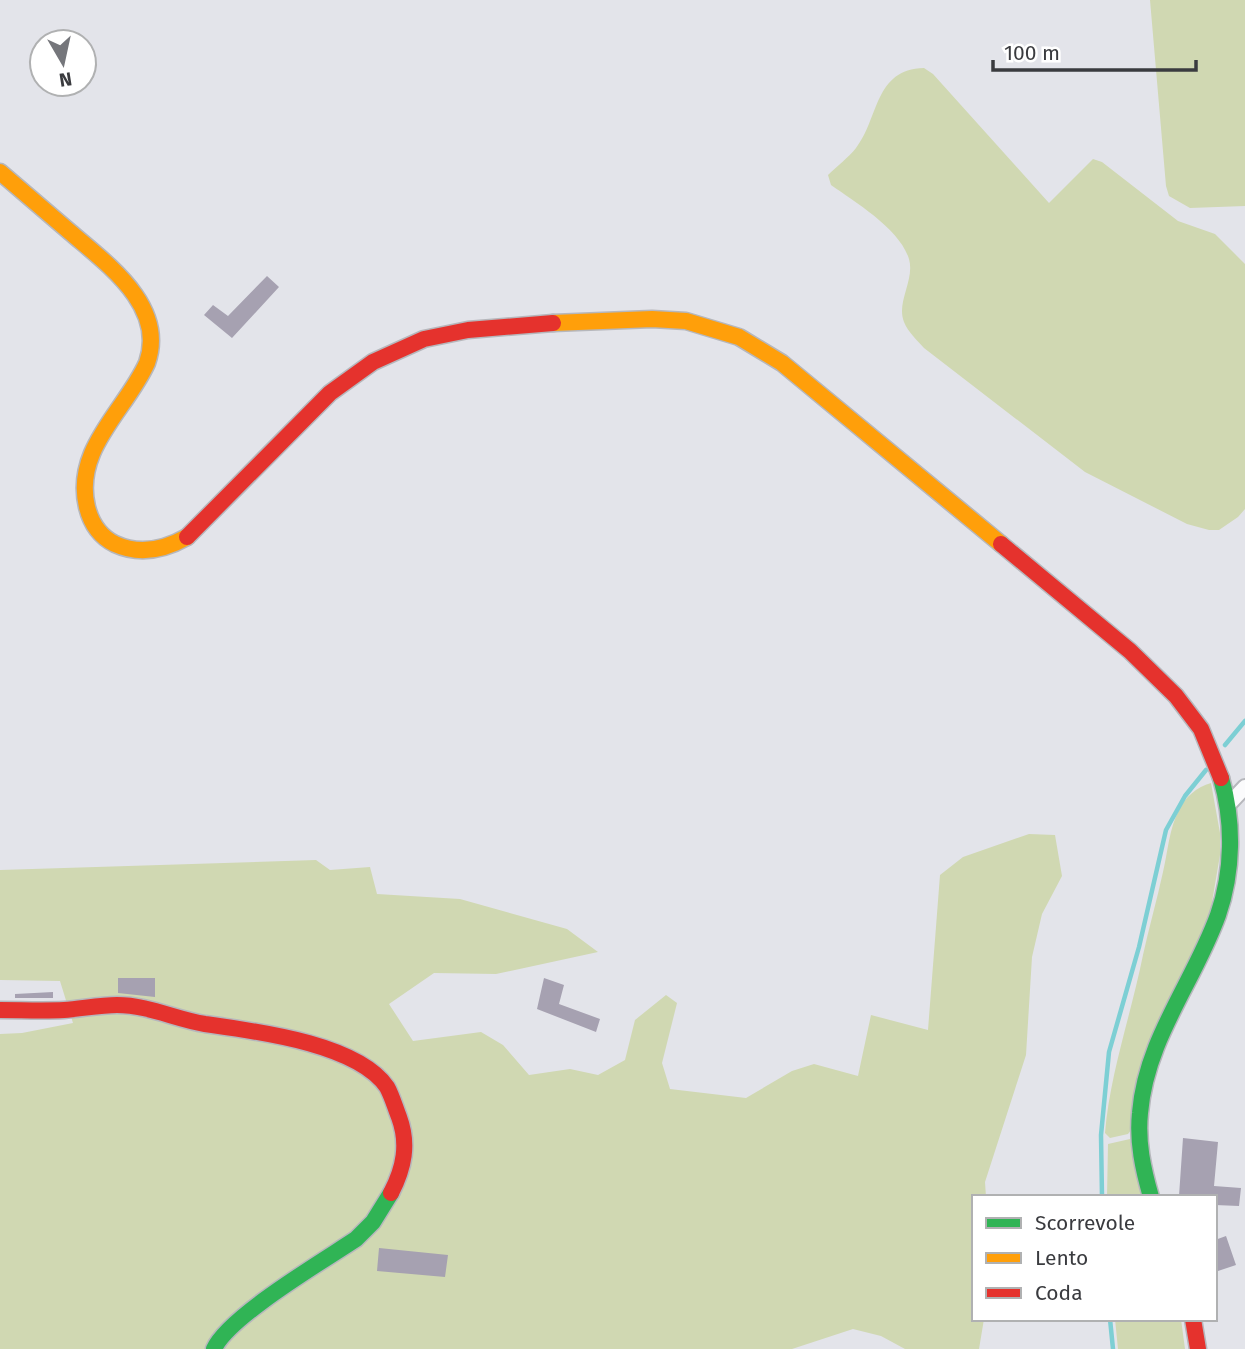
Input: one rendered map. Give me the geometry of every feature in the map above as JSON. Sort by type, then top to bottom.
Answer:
[{"type":"street","points":[[0,172],[118,274],[134,293],[147,319],[151,341],[148,365],[118,409],[87,463],[84,475],[83,489],[90,518],[97,530],[123,548],[159,551],[193,533],[330,393],[373,362],[424,339],[468,330],[532,324],[652,319],[686,321],[739,337],[782,363],[1130,651],[1192,714],[1212,751],[1228,805],[1231,835],[1230,856],[1220,908],[1161,1035],[1142,1090],[1138,1139],[1140,1159],[1150,1195]]},
{"type":"street","points":[[1228,805],[1245,787]]},
{"type":"street","points":[[0,1010],[65,1010],[116,1005],[150,1008],[201,1023],[244,1029],[336,1051],[369,1071],[386,1086],[402,1128],[405,1151],[401,1174],[373,1222],[356,1240],[235,1322],[218,1340],[214,1349]]},
{"type":"street","points":[[1193,1321],[1198,1349]]},
{"type":"green space","points":[[1150,0],[1245,0],[1245,206],[1190,208],[1169,196]]},
{"type":"green space","points":[[924,68],[933,74],[1049,203],[1093,159],[1102,162],[1178,221],[1215,234],[1245,264],[1245,509],[1219,530],[1187,524],[1085,472],[924,348],[908,329],[902,314],[910,275],[909,259],[904,248],[876,217],[831,185],[828,175],[856,148],[887,86],[908,71]]},
{"type":"green space","points":[[1211,783],[1220,833],[1220,855],[1211,908],[1131,1130],[1128,1134],[1110,1138],[1105,1133],[1111,1088],[1173,825],[1188,797]]},
{"type":"green space","points":[[1029,834],[1055,835],[1062,876],[1042,914],[1032,957],[1026,1055],[985,1182],[986,1195],[972,1195],[972,1321],[984,1321],[979,1349],[905,1349],[881,1336],[853,1329],[792,1349],[0,1349],[0,1034],[22,1033],[73,1023],[60,981],[0,980],[0,870],[316,860],[330,870],[370,867],[377,894],[460,899],[567,929],[598,952],[496,974],[434,973],[389,1004],[413,1041],[481,1032],[503,1045],[529,1075],[570,1069],[598,1075],[625,1060],[635,1020],[666,995],[677,1003],[662,1063],[670,1089],[746,1098],[792,1071],[814,1064],[858,1076],[871,1015],[928,1030],[940,875],[963,857]]},
{"type":"green space","points":[[1130,1139],[1141,1195],[1107,1195],[1108,1144]]},
{"type":"green space","points":[[1115,1321],[1181,1321],[1185,1349],[1118,1349]]},
{"type":"building","points":[[267,276],[279,287],[232,338],[204,315],[213,305],[228,316]]},
{"type":"building","points":[[118,978],[155,978],[155,997],[118,993]]},
{"type":"building","points":[[544,978],[564,985],[559,1004],[600,1019],[596,1032],[537,1009]]},
{"type":"building","points":[[53,992],[53,998],[15,998],[15,994]]},
{"type":"building","points":[[1183,1138],[1218,1142],[1214,1186],[1241,1188],[1239,1206],[1217,1205],[1217,1195],[1179,1195]]},
{"type":"building","points":[[1226,1236],[1236,1265],[1217,1271],[1217,1239]]},
{"type":"building","points":[[379,1248],[448,1255],[445,1277],[377,1271]]},
{"type":"waterway","points":[[1225,745],[1245,721]]},
{"type":"waterway","points":[[1102,1195],[1101,1135],[1109,1052],[1139,947],[1166,830],[1185,796],[1206,770]]},
{"type":"waterway","points":[[1110,1321],[1113,1349]]},
{"type":"traffic: fast","points":[[1150,1195],[1139,1134],[1144,1086],[1161,1035],[1208,940],[1223,899],[1229,864],[1230,829],[1221,778]]},
{"type":"traffic: fast","points":[[214,1349],[237,1321],[256,1306],[356,1239],[373,1222],[391,1193]]},
{"type":"traffic: slow","points":[[0,172],[116,272],[130,288],[149,323],[151,342],[147,363],[94,448],[88,467],[85,486],[87,507],[93,524],[109,541],[133,549],[151,550],[187,537]]},
{"type":"traffic: slow","points":[[553,323],[652,319],[686,321],[739,337],[782,363],[1001,544]]},
{"type":"traffic: jam","points":[[187,537],[330,393],[373,362],[424,339],[468,330],[553,323]]},
{"type":"traffic: jam","points":[[1001,544],[1130,651],[1176,696],[1201,729],[1221,778]]},
{"type":"traffic: jam","points":[[0,1010],[128,1006],[194,1022],[276,1035],[353,1060],[373,1072],[387,1087],[402,1127],[404,1156],[391,1193]]},
{"type":"traffic: jam","points":[[1193,1321],[1198,1349]]}]
